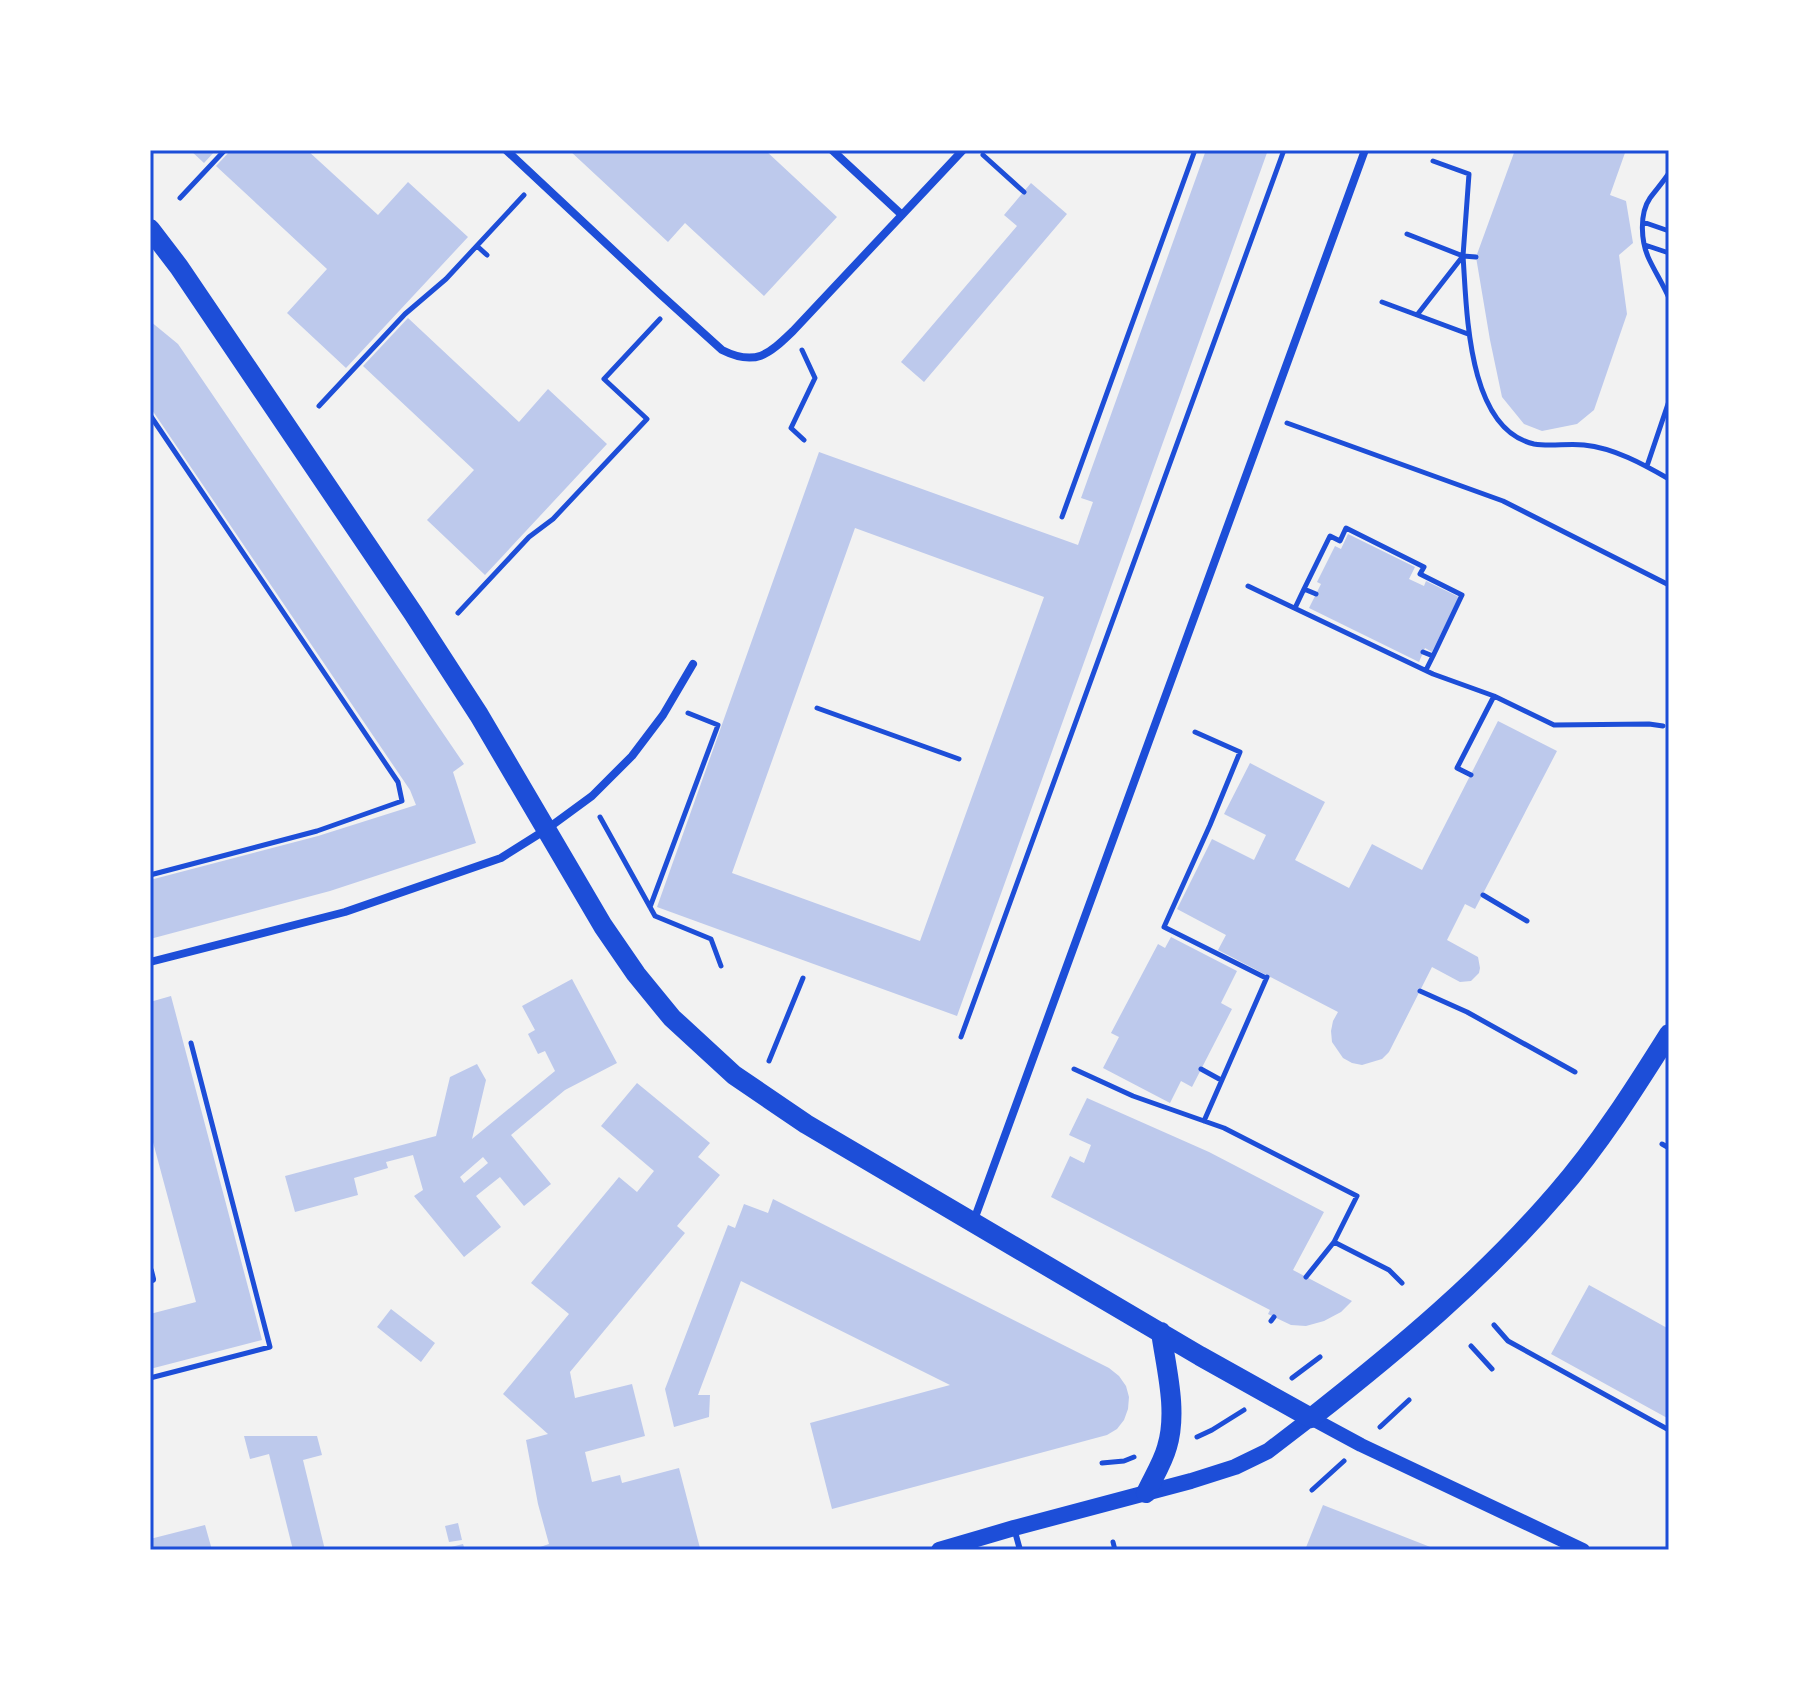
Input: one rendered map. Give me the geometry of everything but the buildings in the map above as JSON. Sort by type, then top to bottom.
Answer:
[{"type":"main road","points":[[150,229],[179,267],[413,613],[479,715],[603,926],[636,974],[672,1018],[734,1075],[806,1124],[1311,1418]]},
{"type":"main road","points":[[939,1550],[1201,1478],[1251,1461],[1268,1451],[1387,1358],[1515,1240],[1560,1190],[1595,1144],[1669,1034]]},
{"type":"main road","points":[[1146,1493],[1167,1447],[1171,1423],[1161,1332]]},
{"type":"street","points":[[506,150],[722,350],[751,359],[770,353],[793,331],[963,150]]},
{"type":"street","points":[[832,150],[902,215]]},
{"type":"street","points":[[973,1222],[1365,150]]},
{"type":"street","points":[[150,962],[345,912],[501,858],[547,829],[600,789],[632,756],[663,715],[693,664]]},
{"type":"street","points":[[150,1271],[150,1279]]},
{"type":"street","points":[[1311,1418],[1361,1445],[1583,1550]]},
{"type":"lane","points":[[1014,1528],[1020,1550]]},
{"type":"path","points":[[180,198],[225,150]]},
{"type":"path","points":[[977,150],[1024,192]]},
{"type":"path","points":[[1062,517],[1195,150]]},
{"type":"path","points":[[961,1037],[1284,150]]},
{"type":"path","points":[[1433,161],[1469,174],[1463,256],[1468,334],[1484,396],[1494,417],[1519,440],[1539,445],[1584,445],[1610,451],[1669,479]]},
{"type":"path","points":[[1669,173],[1649,200],[1643,222],[1648,258],[1669,298]]},
{"type":"path","points":[[319,406],[405,314],[446,279],[538,180]]},
{"type":"path","points":[[1643,222],[1669,231]]},
{"type":"path","points":[[1407,234],[1463,256],[1476,257]]},
{"type":"path","points":[[1644,244],[1669,253]]},
{"type":"path","points":[[477,246],[487,255]]},
{"type":"path","points":[[1417,315],[1463,256]]},
{"type":"path","points":[[1382,302],[1468,334]]},
{"type":"path","points":[[458,613],[529,537],[553,519],[647,419],[604,379],[672,305]]},
{"type":"path","points":[[793,331],[815,378],[791,428],[804,440]]},
{"type":"path","points":[[1647,466],[1669,401]]},
{"type":"path","points":[[150,415],[398,782],[402,801],[317,831],[150,875]]},
{"type":"path","points":[[1305,429],[1503,501],[1669,585]]},
{"type":"path","points":[[1295,608],[1330,536],[1340,541],[1346,528],[1424,567],[1417,582]]},
{"type":"path","points":[[1420,574],[1462,595],[1426,670]]},
{"type":"path","points":[[1248,586],[1426,670],[1494,696],[1554,725],[1663,726]]},
{"type":"path","points":[[1304,589],[1316,594]]},
{"type":"path","points":[[1423,652],[1433,656]]},
{"type":"path","points":[[1471,775],[1457,768],[1494,696]]},
{"type":"path","points":[[817,708],[959,759]]},
{"type":"path","points":[[650,907],[718,725],[688,714]]},
{"type":"path","points":[[1195,732],[1240,752],[1164,927],[1267,977],[1204,1121]]},
{"type":"path","points":[[600,817],[655,916],[711,939],[721,966]]},
{"type":"path","points":[[1483,895],[1527,921]]},
{"type":"path","points":[[769,1061],[803,978]]},
{"type":"path","points":[[1420,991],[1467,1012],[1575,1072]]},
{"type":"path","points":[[150,1378],[270,1347],[191,1043]]},
{"type":"path","points":[[1074,1069],[1133,1096],[1224,1128],[1357,1196],[1334,1242],[1306,1277]]},
{"type":"path","points":[[1201,1069],[1221,1080]]},
{"type":"path","points":[[1662,1144],[1669,1148]]},
{"type":"path","points":[[1334,1242],[1389,1270],[1402,1283]]},
{"type":"path","points":[[1494,1325],[1508,1341],[1669,1430]]},
{"type":"path","points":[[1471,1346],[1492,1369]]},
{"type":"path","points":[[1102,1463],[1124,1461],[1212,1430],[1269,1395],[1320,1357]]},
{"type":"path","points":[[1113,1542],[1115,1550]]}]
